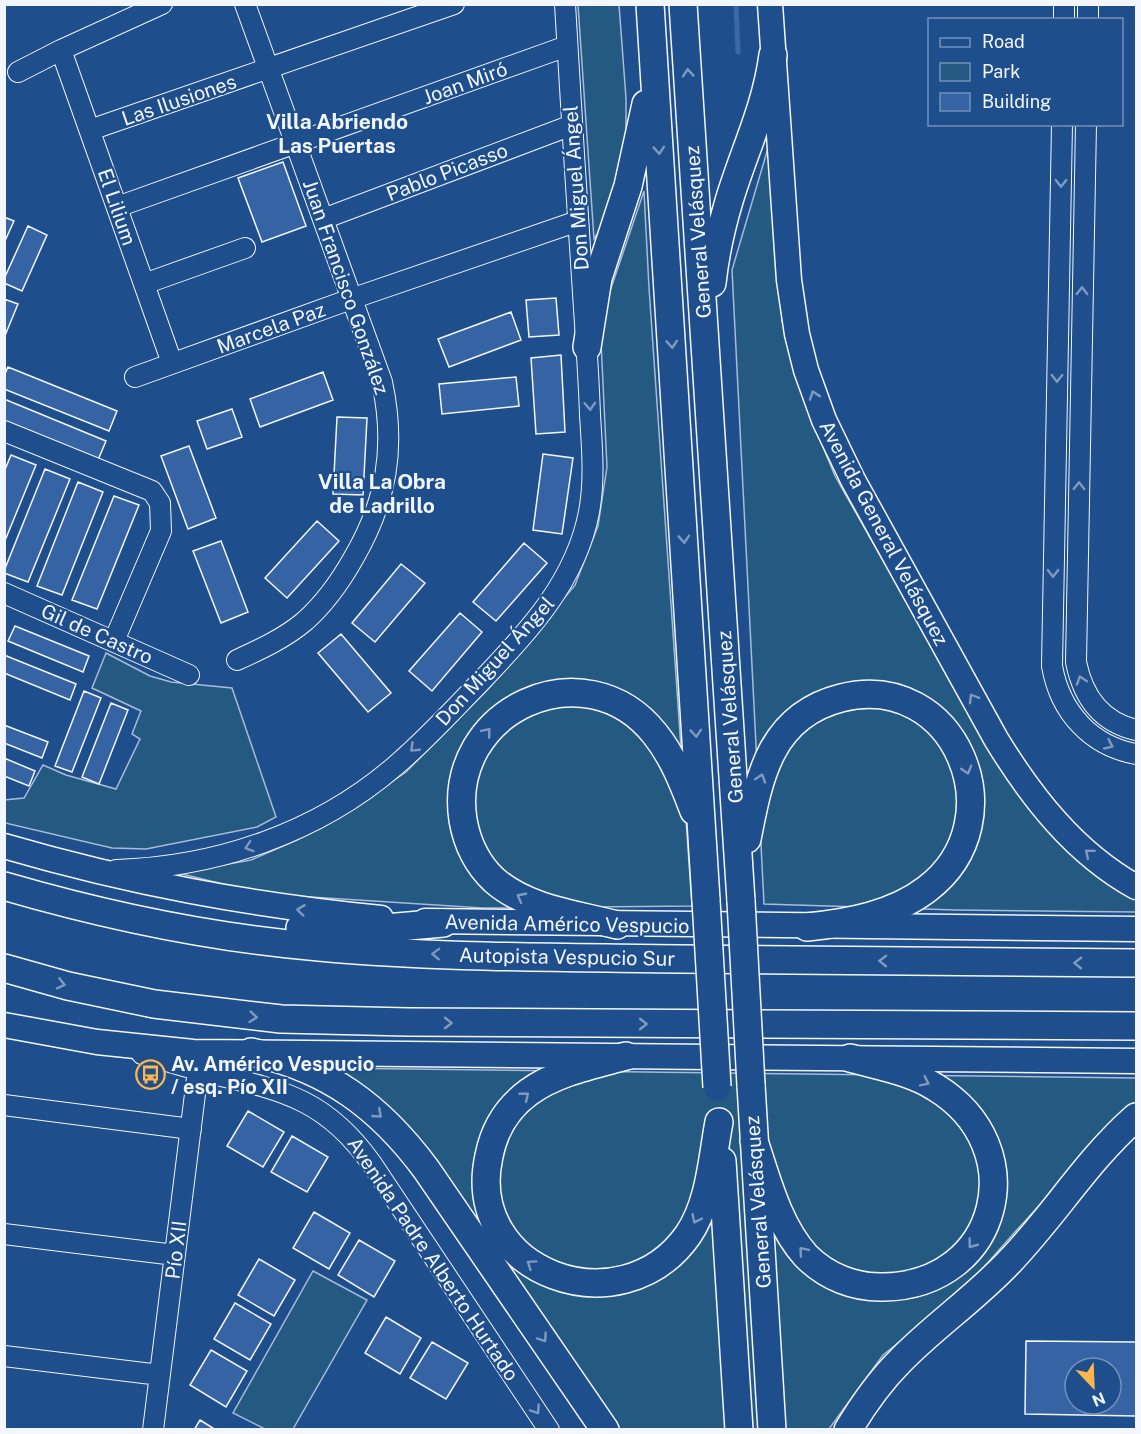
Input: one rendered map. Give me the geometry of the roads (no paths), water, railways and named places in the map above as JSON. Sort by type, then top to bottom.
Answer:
[{"type":"highway","name":"General Velásquez","points":[[650,4],[739,1430]]},
{"type":"highway","name":"General Velásquez","points":[[683,4],[741,899],[772,1430]]},
{"type":"highway","points":[[587,347],[598,278],[636,157],[653,49]]},
{"type":"highway","points":[[705,341],[712,277],[724,218],[765,97],[772,55]]},
{"type":"highway","points":[[617,925],[543,907],[528,901],[494,879],[478,862],[466,834],[462,799],[467,768],[472,754],[486,732],[508,712],[522,704],[552,694],[595,695],[620,705],[640,719],[662,743],[682,782],[703,834]]},
{"type":"highway","points":[[741,899],[747,843],[756,795],[770,755],[783,733],[813,709],[849,696],[886,697],[911,704],[927,714],[956,744],[966,768],[970,780],[971,806],[969,825],[963,844],[946,871],[914,897],[879,913],[856,920],[807,927]]},
{"type":"highway","name":"Autopista Vespucio Sur","points":[[4,886],[129,918],[227,936],[294,945],[414,954],[490,957],[1137,963]]},
{"type":"highway","points":[[129,918],[208,920],[334,930],[442,922]]},
{"type":"highway","points":[[4,968],[68,986],[154,1004],[255,1017],[307,1020],[420,1023],[1137,1026]]},
{"type":"highway","points":[[251,1052],[285,1060],[335,1083],[371,1108],[394,1129],[436,1184],[605,1430]]},
{"type":"highway","points":[[626,1056],[576,1070],[541,1084],[512,1107],[496,1131],[487,1169],[487,1193],[491,1209],[495,1222],[509,1245],[531,1264],[558,1278],[600,1283],[629,1278],[644,1272],[669,1256],[689,1233],[702,1205],[719,1122]]},
{"type":"highway","points":[[754,1141],[780,1214],[789,1232],[808,1257],[832,1276],[859,1285],[901,1286],[928,1279],[963,1256],[986,1222],[993,1196],[993,1167],[983,1138],[962,1108],[934,1086],[910,1075],[850,1058]]},
{"type":"highway","points":[[848,1430],[869,1396],[899,1362],[1006,1266],[1048,1219],[1095,1158],[1137,1117]]},
{"type":"main road","name":"Avenida General Velásquez","points":[[770,4],[792,300],[806,370],[824,420],[859,491],[1018,775],[1051,817],[1074,841],[1112,872],[1137,887]]},
{"type":"main road","name":"Avenida Américo Vespucio","points":[[4,846],[164,887],[271,906],[385,919],[617,925],[1137,929]]},
{"type":"main road","points":[[4,1025],[97,1042],[193,1052],[1137,1061]]},
{"type":"street","points":[[18,72],[162,4]]},
{"type":"street","name":"Juan Francisco González","points":[[237,660],[291,632],[317,609],[345,574],[378,507],[384,488],[389,448],[387,404],[378,372],[245,4]]},
{"type":"street","name":"Las Ilusiones","points":[[90,130],[454,4]]},
{"type":"street","name":"Don Miguel Ángel","points":[[92,870],[159,867],[206,859],[260,844],[312,821],[363,790],[394,767],[487,675],[553,597],[568,573],[580,544],[588,514],[592,485],[587,347],[565,4]]},
{"type":"street","name":"Joan Miró","points":[[117,207],[567,46]]},
{"type":"street","name":"El Lilium","points":[[61,50],[172,363]]},
{"type":"street","name":"Pablo Picasso","points":[[322,219],[572,125]]},
{"type":"street","points":[[1062,126],[1052,666],[1062,699],[1082,728],[1104,743],[1125,752],[1137,754]]},
{"type":"street","points":[[1086,126],[1076,662],[1082,686],[1092,703],[1109,719],[1137,730]]},
{"type":"street","name":"Marcela Paz","points":[[135,377],[351,299],[578,221]]},
{"type":"street","points":[[144,284],[245,248]]},
{"type":"street","points":[[6,436],[152,491],[160,503],[161,531],[114,641]]},
{"type":"street","name":"Gil de Castro","points":[[4,593],[189,675]]},
{"type":"street","name":"Avenida Padre Alberto Hurtado","points":[[97,1042],[268,1087],[289,1094],[327,1115],[351,1137],[372,1164],[549,1430]]},
{"type":"street","name":"Pío XII","points":[[153,1430],[198,1070]]},
{"type":"street","points":[[4,1105],[191,1129]]},
{"type":"street","points":[[4,1234],[175,1255]]},
{"type":"street","points":[[4,1356],[160,1375]]},
{"type":"waterway","points":[[736,4],[738,52]]},
{"type":"place","name":"Av. Américo Vespucio / esq. Pío XII","points":[[150,1075]]},
{"type":"district","name":"Villa Abriendo Las Puertas","points":[[337,134]]},
{"type":"district","name":"Villa La Obra de Ladrillo","points":[[382,494]]}]
